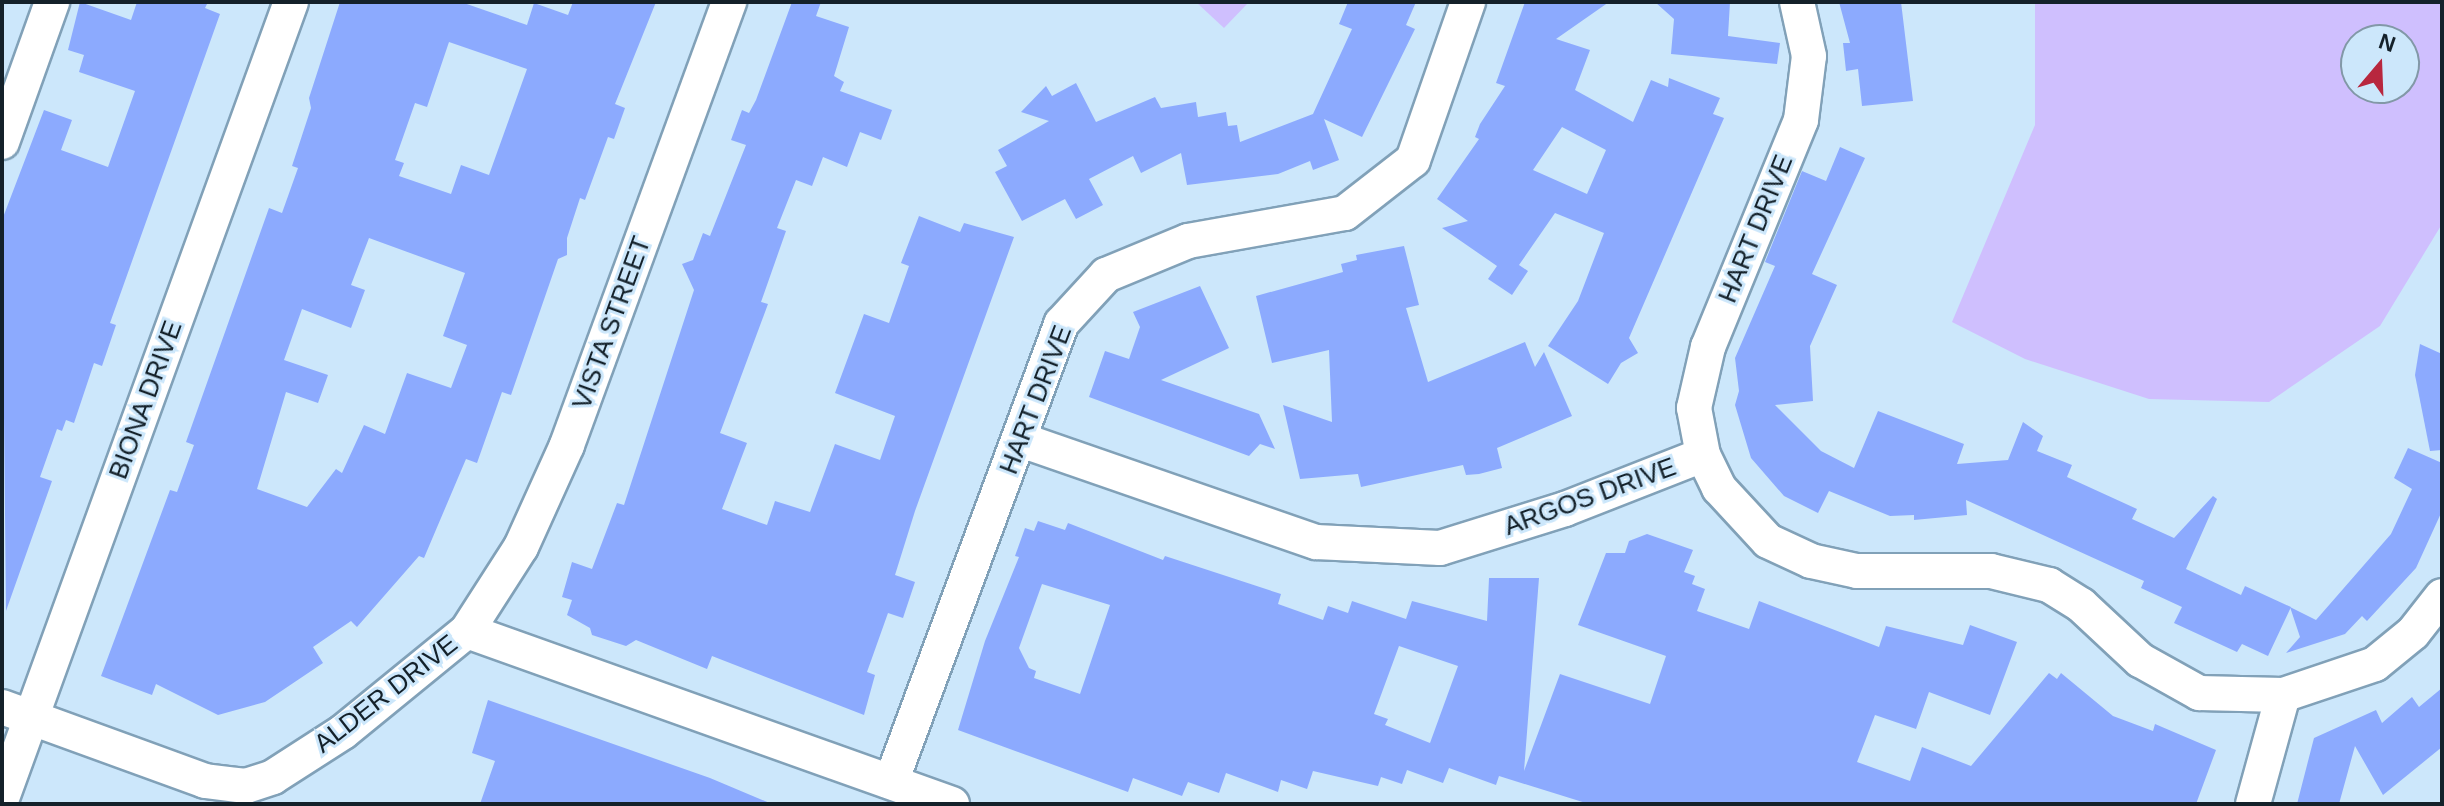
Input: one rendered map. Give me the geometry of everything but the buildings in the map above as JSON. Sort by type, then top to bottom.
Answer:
[{"type":"street","points":[[2,142],[52,2]]},
{"type":"street","name":"BIONA DRIVE","points":[[2,798],[16,712],[291,2]]},
{"type":"street","name":"VISTA STREET","points":[[467,631],[521,547],[567,445],[729,2]]},
{"type":"street","name":"HART DRIVE","points":[[891,782],[1021,440],[1061,324],[1106,275],[1188,241],[1345,213],[1413,160],[1468,2]]},
{"type":"street","name":"HART DRIVE","points":[[1703,455],[1694,408],[1708,347],[1801,120],[1809,56],[1797,2]]},
{"type":"street","name":"ARGOS DRIVE","points":[[1021,440],[1316,542],[1440,548],[1565,509],[1703,455],[1719,488],[1768,541],[1811,561],[1857,571],[1991,571],[2049,585],[2081,605],[2140,660],[2199,693],[2283,695],[2375,664],[2413,633],[2442,596]]},
{"type":"street","name":"ALDER DRIVE","points":[[16,712],[205,781],[279,790],[343,732],[467,631],[952,804]]},
{"type":"street","points":[[2253,804],[2283,695]]},
{"type":"shaded area","points":[[1196,2],[1249,2],[1224,28]]},
{"type":"shaded area","points":[[2035,2],[2442,2],[2442,224],[2380,326],[2269,402],[2149,399],[2025,359],[1952,322],[2035,125]]}]
